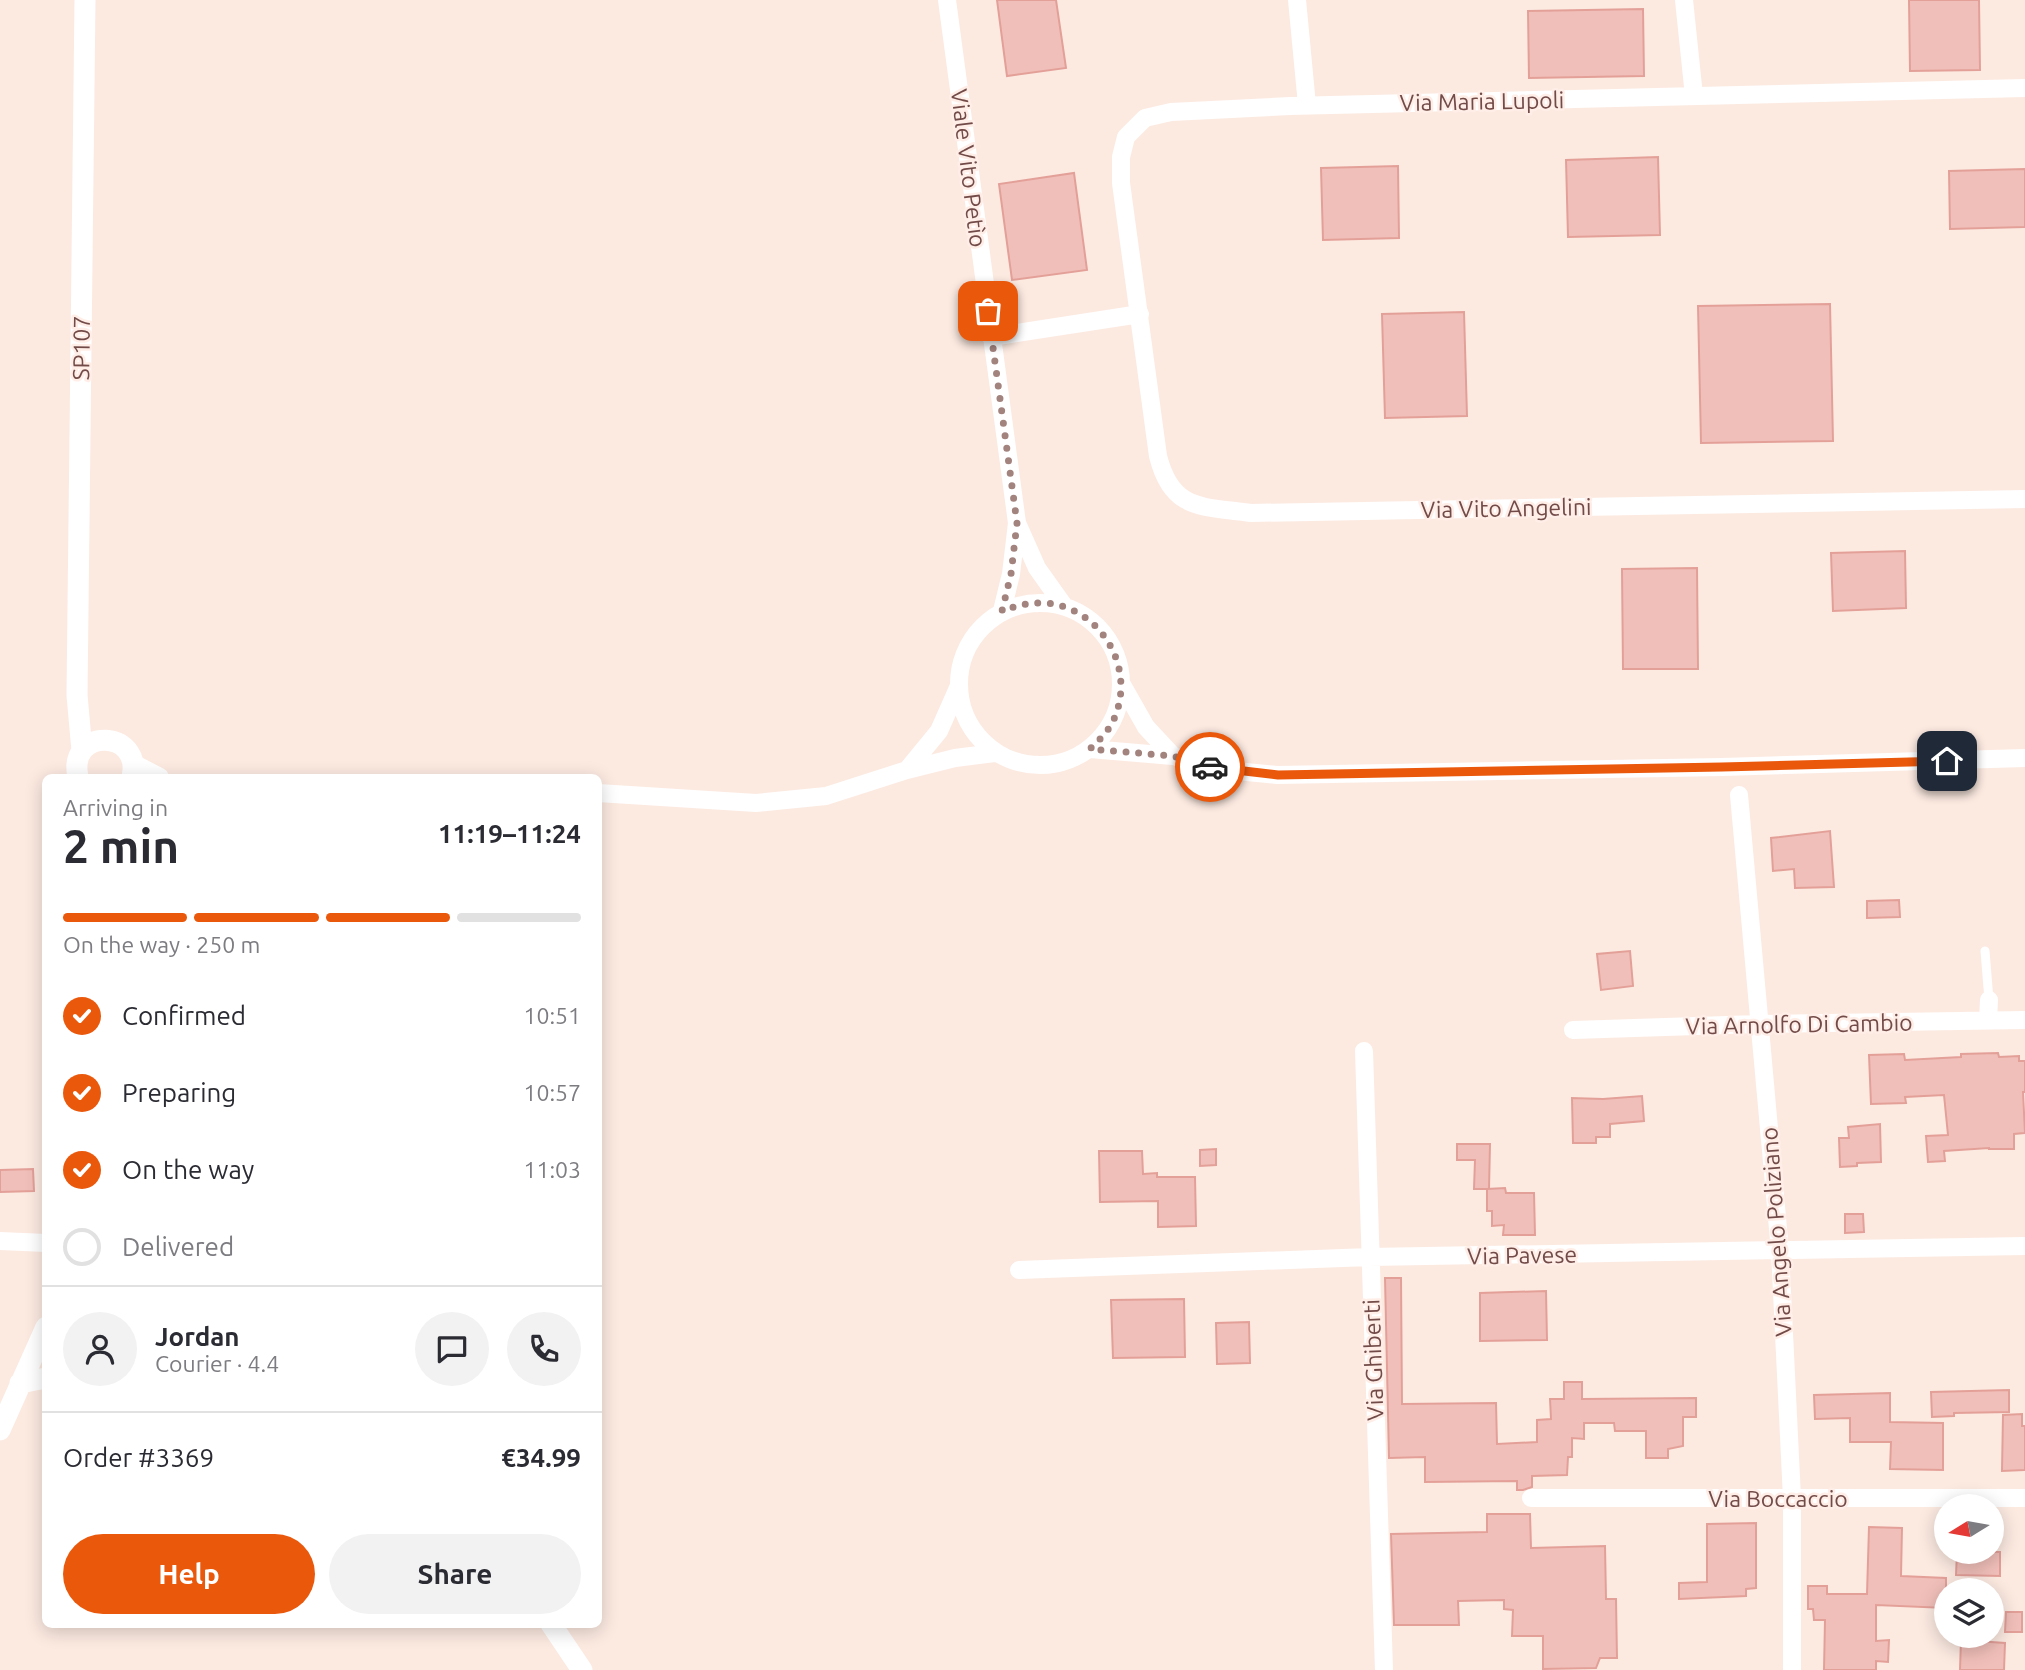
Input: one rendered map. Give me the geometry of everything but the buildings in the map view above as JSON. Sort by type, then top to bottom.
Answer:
[{"type":"street","name":"SP107","points":[[82,751],[77,695],[85,0]]},
{"type":"street","name":"Viale Vito Petìo","points":[[947,0],[1017,523]]},
{"type":"street","points":[[1297,0],[1307,105]]},
{"type":"street","points":[[1684,0],[1694,96]]},
{"type":"street","name":"Via Maria Lupoli","points":[[1140,314],[1121,183],[1121,157],[1126,136],[1145,118],[1171,112],[1307,105],[2025,88]]},
{"type":"street","points":[[991,337],[1140,314]]},
{"type":"street","name":"Via Vito Angelini","points":[[1140,314],[1163,477],[1189,504],[1251,513],[2025,499]]},
{"type":"street","points":[[1017,523],[1037,568],[1064,606]]},
{"type":"street","points":[[1002,611],[1011,574],[1017,523]]},
{"type":"street","points":[[1022,604],[1064,606],[1082,615],[1098,628],[1111,644],[1121,683],[1119,702],[1114,719],[1104,736],[1090,749],[1068,761],[1043,766],[1018,764],[995,753],[976,736],[962,711],[958,688],[960,664],[969,643],[983,625],[1002,611],[1022,604]]},
{"type":"street","points":[[1121,683],[1146,727],[1173,756]]},
{"type":"street","points":[[907,770],[939,731],[958,688]]},
{"type":"street","name":"SP107","points":[[77,695],[101,740]]},
{"type":"street","points":[[77,774],[76,767],[82,751],[101,740],[118,742],[125,748],[133,770]]},
{"type":"street","points":[[1090,749],[1173,756],[1216,769],[1278,775],[1722,767],[2025,758]]},
{"type":"street","points":[[602,793],[756,803],[826,796],[907,770],[955,758],[995,753]]},
{"type":"street","name":"Via Angelo Poliziano","points":[[1739,795],[1780,1251],[1792,1498],[1792,1670]]},
{"type":"street","points":[[1988,1020],[1989,1000]]},
{"type":"street","name":"Via Arnolfo Di Cambio","points":[[1573,1030],[2025,1020]]},
{"type":"street","name":"Via Ghiberti","points":[[1364,1051],[1384,1670]]},
{"type":"street","points":[[0,1241],[42,1243]]},
{"type":"street","name":"Via Pavese","points":[[1019,1270],[1369,1257],[2025,1246]]},
{"type":"street","points":[[0,1430],[42,1336]]},
{"type":"street","points":[[20,1383],[42,1366]]},
{"type":"street","points":[[20,1383],[42,1379]]},
{"type":"street","name":"Via Boccaccio","points":[[1531,1498],[2025,1498]]},
{"type":"street","points":[[554,1628],[582,1670]]},
{"type":"lane","points":[[1985,951],[1989,1000]]},
{"type":"way so far","points":[[988,311],[1017,523],[1011,574],[1002,611],[1022,604],[1064,606],[1082,615],[1098,628],[1111,644],[1121,683],[1119,702],[1114,719],[1104,736],[1090,749],[1173,756],[1210,767]]},
{"type":"route","points":[[1210,767],[1278,775],[1947,761]]}]
